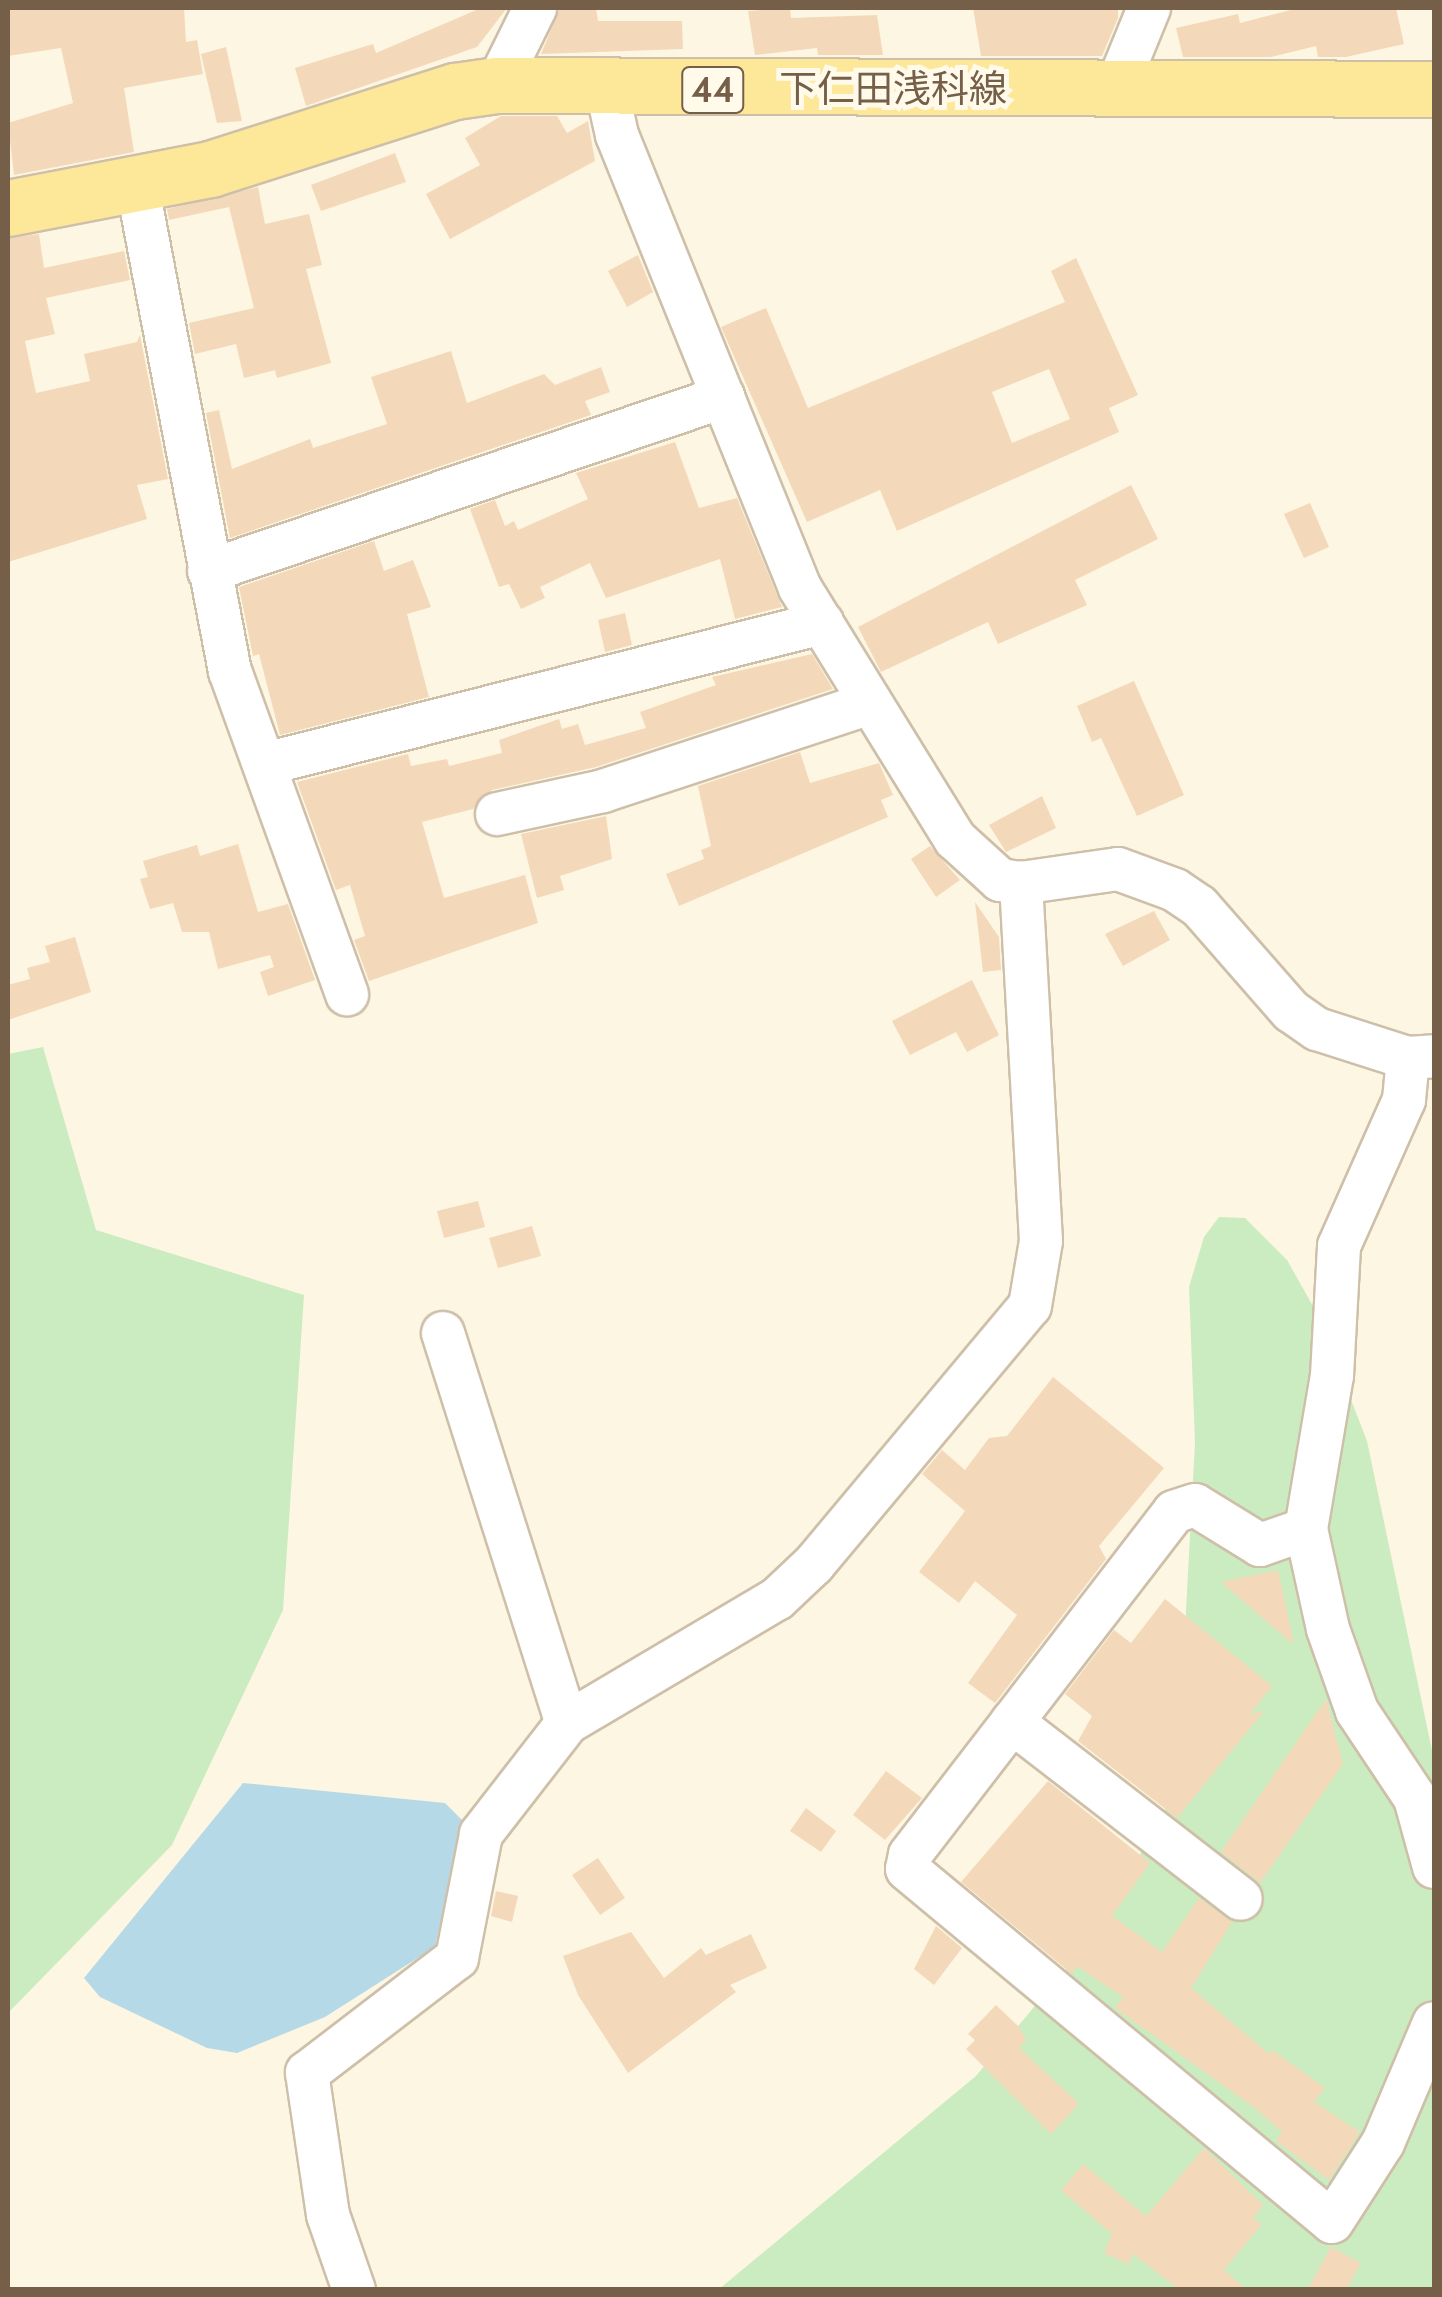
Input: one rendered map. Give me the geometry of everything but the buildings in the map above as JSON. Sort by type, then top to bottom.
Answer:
[{"type":"main road","name":"下仁田浅科線","points":[[8,208],[137,184],[289,148],[455,91],[497,86],[607,90],[1434,89]]},
{"type":"street","points":[[497,86],[536,8]]},
{"type":"street","points":[[1116,89],[1149,8]]},
{"type":"street","points":[[607,90],[616,135],[800,588],[954,839],[1000,880],[1021,883],[1084,870],[1118,869],[1148,878],[1199,906],[1291,1011],[1317,1029],[1421,1057],[1339,1246],[1332,1376],[1306,1529],[1328,1629],[1357,1711],[1415,1798],[1434,1867]]},
{"type":"street","points":[[137,184],[230,671],[347,994]]},
{"type":"street","points":[[210,571],[323,528],[723,398]]},
{"type":"street","points":[[265,764],[822,623]]},
{"type":"street","points":[[497,814],[603,791],[870,704]]},
{"type":"street","points":[[354,2290],[328,2215],[308,2073],[457,1958],[481,1834],[567,1723],[777,1599],[814,1564],[1030,1306],[1041,1241],[1021,883]]},
{"type":"street","points":[[443,1333],[567,1723]]},
{"type":"street","points":[[1306,1529],[1260,1545],[1194,1505],[1174,1512],[910,1855],[907,1869],[914,1881],[1332,2222],[1383,2142],[1434,2024]]},
{"type":"street","points":[[1012,1722],[1241,1899]]},
{"type":"green space","points":[[43,1047],[96,1230],[304,1295],[283,1610],[172,1845],[8,2013],[8,1054]]},
{"type":"green space","points":[[1219,1217],[1245,1218],[1287,1260],[1318,1315],[1367,1441],[1434,1760],[1434,2289],[718,2290],[976,2076],[1094,1936],[1167,1806],[1182,1685],[1195,1443],[1189,1287],[1204,1237]]},
{"type":"water","points":[[243,1783],[445,1803],[463,1821],[435,1947],[325,2017],[237,2053],[207,2048],[100,1997],[84,1978]]}]
